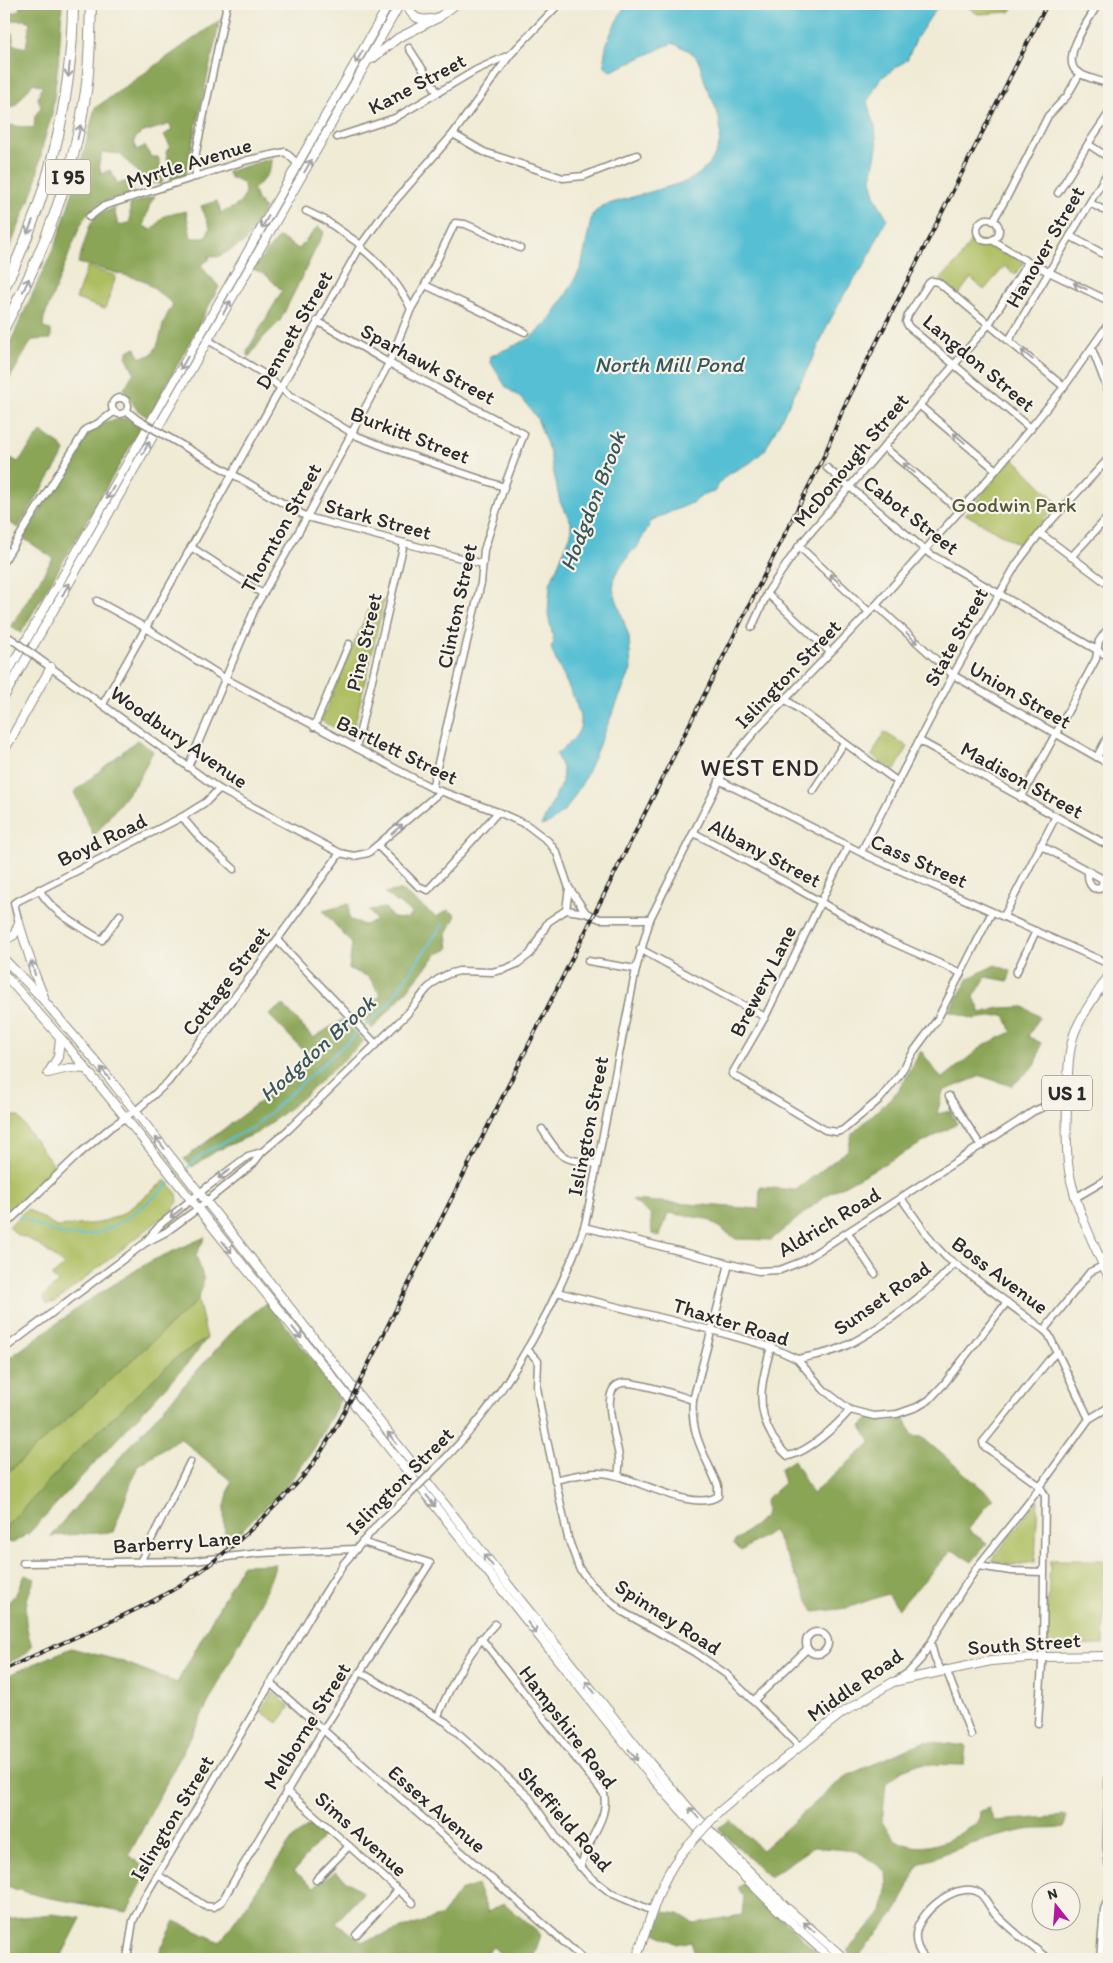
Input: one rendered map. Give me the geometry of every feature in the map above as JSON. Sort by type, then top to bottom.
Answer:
[{"type":"highway","points":[[69,4],[73,21]]},
{"type":"highway","name":"I 95","points":[[4,288],[38,207],[57,140],[67,85],[73,4]]},
{"type":"highway","name":"I 95","points":[[4,328],[44,244],[70,170],[86,90],[91,4]]},
{"type":"main road","points":[[383,15],[384,4]]},
{"type":"main road","points":[[4,679],[390,4]]},
{"type":"main road","points":[[4,697],[400,4]]},
{"type":"main road","points":[[408,4],[410,12],[416,18],[422,20],[438,18]]},
{"type":"main road","points":[[366,63],[398,38],[438,18],[456,4]]},
{"type":"main road","points":[[5,748],[51,667]]},
{"type":"main road","points":[[4,941],[14,935],[19,923]]},
{"type":"main road","points":[[19,923],[35,975],[52,1010]]},
{"type":"main road","points":[[4,959],[87,1051],[483,1554],[660,1774],[694,1814],[750,1872],[845,1959]]},
{"type":"main road","points":[[4,974],[125,1116],[190,1201],[357,1407],[648,1773],[691,1823],[738,1872],[832,1959]]},
{"type":"main road","name":"US 1","points":[[1109,975],[1074,1034],[1070,1056],[1067,1097],[1068,1160],[1076,1198],[1087,1232],[1106,1264],[1109,1278]]},
{"type":"main road","points":[[60,1038],[58,1057],[48,1073],[69,1068],[86,1069]]},
{"type":"main road","name":"South Street","points":[[894,1682],[991,1661],[1042,1657],[1109,1656]]},
{"type":"main road","name":"Middle Road","points":[[636,1959],[668,1873],[687,1847],[719,1812],[799,1746],[852,1706],[894,1682]]},
{"type":"main road","points":[[1109,1773],[1107,1847],[1109,1865]]},
{"type":"street","points":[[196,178],[195,156],[227,4]]},
{"type":"street","name":"Dennett Street","points":[[103,704],[360,246],[382,216],[453,134],[510,55],[559,4]]},
{"type":"street","points":[[1098,4],[1072,51],[1071,62],[1080,73],[1109,84]]},
{"type":"street","points":[[409,48],[438,93]]},
{"type":"street","name":"Kane Street","points":[[337,137],[395,118],[485,65],[510,55]]},
{"type":"street","points":[[993,221],[1048,116],[1066,96],[1080,73]]},
{"type":"street","points":[[1058,193],[1109,113]]},
{"type":"street","points":[[1103,122],[1109,127]]},
{"type":"street","points":[[453,134],[484,152],[564,178],[584,176],[637,155]]},
{"type":"street","points":[[1088,144],[1109,158]]},
{"type":"street","name":"Myrtle Avenue","points":[[88,218],[104,206],[279,152],[289,154],[298,164]]},
{"type":"street","name":"Hanover Street","points":[[1008,340],[1109,170]]},
{"type":"street","points":[[1090,202],[1109,213]]},
{"type":"street","points":[[306,211],[325,220],[360,246],[395,282],[406,297],[411,309]]},
{"type":"street","points":[[992,240],[998,233],[998,226],[990,220],[982,221],[977,230],[982,240],[992,240],[1028,262],[1109,301]]},
{"type":"street","name":"Thornton Street","points":[[188,767],[251,617],[389,363],[411,309],[425,285],[455,222],[465,224],[520,248]]},
{"type":"street","points":[[1070,236],[1109,257]]},
{"type":"street","name":"McDonough Street","points":[[752,627],[767,592],[800,546],[989,324],[1028,262]]},
{"type":"street","name":"Langdon Street","points":[[989,324],[934,281],[928,285],[908,315],[906,322],[909,327],[1031,429]]},
{"type":"street","points":[[425,285],[525,332]]},
{"type":"street","name":"Sparhawk Street","points":[[317,321],[389,363],[524,434]]},
{"type":"street","name":"Islington Street","points":[[127,1959],[133,1921],[158,1875],[270,1683],[344,1563],[355,1549],[438,1466],[478,1422],[527,1350],[557,1292],[573,1258],[584,1227],[640,949],[650,919],[729,762],[746,741],[870,612],[996,470],[1064,387],[1109,323]]},
{"type":"street","points":[[989,324],[1064,387]]},
{"type":"street","name":"Burkitt Street","points":[[208,340],[248,364],[290,395],[352,433],[385,447],[504,487]]},
{"type":"street","points":[[1092,348],[1109,393]]},
{"type":"street","points":[[119,398],[124,399],[127,402],[127,411],[119,414],[114,412],[112,404],[119,398]]},
{"type":"street","points":[[919,405],[996,470]]},
{"type":"street","name":"Stark Street","points":[[127,411],[138,420],[307,517],[483,564]]},
{"type":"street","points":[[4,561],[86,429],[114,412]]},
{"type":"street","name":"Clinton Street","points":[[432,788],[481,583],[484,550],[504,487],[524,434]]},
{"type":"street","points":[[884,447],[960,510]]},
{"type":"street","name":"State Street","points":[[862,852],[953,674],[1022,555],[1109,458]]},
{"type":"street","name":"Cabot Street","points":[[827,468],[925,551],[1109,657]]},
{"type":"street","points":[[1071,557],[1109,516]]},
{"type":"street","points":[[1040,533],[1109,585]]},
{"type":"street","name":"Pine Street","points":[[356,748],[404,543]]},
{"type":"street","points":[[800,546],[870,612]]},
{"type":"street","points":[[191,547],[263,594]]},
{"type":"street","points":[[767,592],[830,652]]},
{"type":"street","name":"Bartlett Street","points":[[97,601],[146,628],[226,679],[314,727],[440,792],[498,812],[527,825],[542,836],[557,853],[569,888],[566,910]]},
{"type":"street","name":"Union Street","points":[[876,605],[953,674],[1109,764]]},
{"type":"street","points":[[1021,798],[1054,733],[1096,659],[1099,641],[1109,627]]},
{"type":"street","name":"Woodbury Avenue","points":[[4,634],[219,789],[340,852],[354,856],[361,855],[378,846],[440,792]]},
{"type":"street","points":[[314,727],[349,644]]},
{"type":"street","points":[[786,699],[898,782]]},
{"type":"street","points":[[1097,757],[1109,734]]},
{"type":"street","name":"Madison Street","points":[[920,741],[1055,818],[1109,846]]},
{"type":"street","points":[[813,791],[844,743]]},
{"type":"street","name":"Cass Street","points":[[719,780],[848,846],[1109,964]]},
{"type":"street","name":"Boyd Road","points":[[19,923],[14,903],[182,818],[206,802],[219,789]]},
{"type":"street","points":[[378,846],[418,886],[428,890],[498,812]]},
{"type":"street","points":[[182,818],[201,839],[234,869]]},
{"type":"street","points":[[1004,916],[1055,818]]},
{"type":"street","name":"Albany Street","points":[[694,833],[820,902],[848,846]]},
{"type":"street","points":[[1040,845],[1088,871]]},
{"type":"street","name":"Cottage Street","points":[[6,1223],[78,1155],[160,1090],[177,1071],[277,940],[340,852]]},
{"type":"street","points":[[569,888],[586,913]]},
{"type":"street","points":[[39,889],[46,901],[58,912],[102,940],[120,915]]},
{"type":"street","points":[[820,902],[885,939],[961,973],[992,912]]},
{"type":"street","name":"Brewery Lane","points":[[820,902],[765,1017],[732,1074],[824,1130],[837,1132],[843,1130],[880,1099],[898,1077],[937,1020],[961,973]]},
{"type":"street","points":[[4,1349],[145,1243],[166,1232],[197,1209],[253,1164],[262,1152],[288,1130],[407,1014],[427,989],[437,980],[459,971],[499,971],[517,964],[530,954],[548,922],[566,910],[586,913],[600,919],[650,919]]},
{"type":"street","points":[[1016,973],[1036,930]]},
{"type":"street","points":[[277,940],[376,1044]]},
{"type":"street","points":[[640,949],[765,1017]]},
{"type":"street","points":[[588,961],[636,970]]},
{"type":"street","points":[[1102,985],[1109,993]]},
{"type":"street","points":[[949,1096],[981,1146]]},
{"type":"street","name":"Aldrich Road","points":[[584,1227],[758,1271],[780,1270],[803,1261],[848,1233],[1034,1111],[1067,1097]]},
{"type":"street","points":[[542,1130],[555,1149],[564,1158],[597,1164]]},
{"type":"street","points":[[145,1243],[161,1224],[200,1193],[248,1156],[262,1152]]},
{"type":"street","points":[[1076,1198],[1109,1178]]},
{"type":"street","name":"Boss Avenue","points":[[902,1198],[933,1243],[954,1264],[1044,1330]]},
{"type":"street","points":[[848,1233],[875,1274]]},
{"type":"street","points":[[555,1480],[598,1474],[618,1476],[665,1494],[693,1500],[707,1501],[718,1496],[718,1486],[693,1427],[693,1400],[729,1264]]},
{"type":"street","name":"Sunset Road","points":[[796,1359],[835,1350],[861,1338],[914,1300],[954,1264]]},
{"type":"street","points":[[1089,1419],[1057,1352],[1044,1330],[1086,1276],[1106,1264]]},
{"type":"street","name":"Thaxter Road","points":[[557,1292],[711,1330],[771,1347],[796,1359],[824,1390],[850,1410],[866,1415],[890,1416],[917,1407],[929,1400],[944,1384],[1007,1302]]},
{"type":"street","points":[[771,1347],[760,1391],[761,1405],[770,1432],[781,1450],[788,1456],[800,1451],[836,1427],[850,1410]]},
{"type":"street","name":"Spinney Road","points":[[527,1350],[538,1360],[538,1397],[572,1552],[579,1568],[592,1585],[623,1612],[710,1662],[799,1746]]},
{"type":"street","points":[[1038,1723],[1042,1657],[1045,1496],[1040,1486],[984,1446],[983,1442],[1057,1352]]},
{"type":"street","points":[[618,1476],[619,1457],[610,1405],[611,1392],[614,1387],[617,1384],[630,1382],[693,1400]]},
{"type":"street","name":"Middle Road","points":[[894,1682],[915,1666],[931,1644],[978,1566],[1089,1419],[1109,1407]]},
{"type":"street","points":[[140,1562],[190,1462]]},
{"type":"street","name":"Melborne Street","points":[[158,1875],[205,1906],[217,1906],[226,1895],[323,1730],[430,1562],[362,1542]]},
{"type":"street","name":"Barberry Lane","points":[[23,1564],[194,1561],[260,1553],[355,1549]]},
{"type":"street","points":[[333,1550],[340,1555],[344,1563]]},
{"type":"street","points":[[978,1566],[1011,1571],[1043,1572]]},
{"type":"street","points":[[438,1716],[458,1672],[481,1638],[495,1624]]},
{"type":"street","name":"Hampshire Road","points":[[481,1638],[604,1794],[606,1803],[602,1819],[580,1868]]},
{"type":"street","name":"South Street","points":[[931,1644],[935,1659],[944,1670]]},
{"type":"street","points":[[753,1701],[807,1649]]},
{"type":"street","points":[[944,1670],[971,1735]]},
{"type":"street","name":"Sheffield Road","points":[[360,1672],[438,1716],[529,1797],[580,1868],[611,1893],[636,1905],[653,1910]]},
{"type":"street","name":"Essex Avenue","points":[[270,1683],[583,1959]]},
{"type":"street","name":"Sims Avenue","points":[[286,1790],[413,1903]]},
{"type":"street","points":[[316,1880],[350,1846]]},
{"type":"street","points":[[356,1935],[398,1890]]},
{"type":"street","points":[[925,1959],[916,1941],[918,1924],[942,1899],[953,1892],[964,1890],[975,1891],[984,1896],[993,1911],[1048,1959]]},
{"type":"street","points":[[1100,1959],[1104,1909],[1109,1897]]},
{"type":"green space","points":[[20,4],[62,4],[59,55],[52,114],[43,144],[35,186],[4,262],[4,129],[7,125],[34,128],[35,116],[41,107],[38,98],[42,86],[33,83],[14,107],[5,105],[4,32],[12,33],[14,45],[26,48],[30,22],[8,19],[8,14],[19,11]]},
{"type":"green space","points":[[963,4],[1016,4],[1010,12],[978,14]]},
{"type":"green space","points":[[220,20],[185,177],[171,180],[166,152],[170,146],[164,135],[172,130],[170,124],[141,133],[134,140],[136,150],[145,146],[151,157],[158,157],[163,173],[162,184],[148,183],[120,154],[102,152],[99,164],[101,174],[110,170],[118,184],[127,181],[133,183],[133,194],[102,202],[85,217],[44,318],[43,328],[51,330],[51,339],[32,340],[6,385],[8,389],[4,397],[4,356],[57,241],[76,182],[95,108]]},
{"type":"green space","points":[[272,158],[269,171],[264,179],[253,189],[258,202],[265,208],[245,242],[218,257],[208,256],[210,259],[201,265],[219,287],[149,418],[137,410],[124,389],[134,372],[126,356],[129,350],[136,348],[139,357],[146,357],[151,354],[157,346],[165,320],[173,304],[143,280],[78,263],[89,228],[95,216],[114,208],[118,226],[130,222],[130,204],[155,196],[150,204],[143,226],[152,230],[164,216],[186,211],[191,238],[205,238],[210,228],[201,206],[217,201],[221,213],[236,206],[243,199],[245,189],[243,183],[231,178],[227,172]]},
{"type":"green space","points":[[318,226],[324,232],[280,321],[262,339],[249,357],[247,351],[282,291],[265,274],[253,269],[279,237],[299,249]]},
{"type":"green space","points":[[972,239],[997,246],[1024,263],[1015,275],[1005,266],[984,290],[971,278],[958,295],[940,280],[959,260]]},
{"type":"green space","points":[[87,267],[116,276],[105,309],[76,299]]},
{"type":"green space","points":[[126,418],[141,428],[21,633],[11,627],[53,558],[23,538],[89,433],[104,422]]},
{"type":"green space","points":[[41,432],[62,446],[65,452],[18,528],[4,519],[4,454],[18,462]]},
{"type":"green space","name":"Goodwin Park","points":[[1013,458],[1059,504],[1020,545],[965,514]]},
{"type":"green space","points":[[373,599],[384,601],[352,736],[321,721]]},
{"type":"green space","points":[[884,732],[908,747],[894,771],[872,756]]},
{"type":"green space","points":[[137,740],[153,751],[139,779],[94,836],[74,792]]},
{"type":"green space","points":[[401,890],[436,917],[448,910],[456,915],[447,934],[449,949],[437,954],[372,1029],[356,1011],[381,996],[369,977],[349,969],[352,944],[323,911],[349,904],[349,919],[364,925],[376,921],[369,910],[385,908],[393,918],[406,919],[413,914],[385,893]]},
{"type":"green space","points":[[995,965],[1011,971],[1008,981],[986,977],[974,997],[981,1013],[999,1008],[1024,1007],[1040,1017],[1028,1036],[1041,1043],[1036,1064],[1012,1086],[981,1076],[943,1091],[937,1114],[950,1111],[957,1124],[825,1196],[771,1240],[736,1239],[707,1219],[668,1213],[660,1236],[652,1234],[651,1215],[632,1200],[759,1209],[760,1187],[796,1190],[848,1150],[852,1134],[898,1091],[921,1051],[942,1079],[984,1045],[1012,1032],[1005,1015],[974,1019],[949,1011],[969,978]]},
{"type":"green space","points":[[283,1005],[313,1038],[342,1020],[364,1041],[302,1098],[259,1132],[216,1151],[192,1167],[184,1159],[291,1078],[310,1057],[269,1015]]},
{"type":"green space","points":[[4,1116],[18,1116],[57,1169],[4,1218]]},
{"type":"green space","points":[[166,1180],[177,1194],[178,1202],[173,1209],[55,1302],[47,1304],[43,1297],[58,1283],[52,1276],[64,1266],[45,1249],[18,1235],[9,1226],[27,1209],[57,1227],[99,1223],[121,1215]]},
{"type":"green space","points":[[205,1237],[196,1255],[204,1280],[198,1300],[4,1476],[4,1362],[86,1302],[149,1262]]},
{"type":"green space","points":[[198,1300],[207,1338],[177,1357],[72,1456],[4,1529],[4,1476]]},
{"type":"green space","points":[[267,1302],[342,1397],[313,1450],[288,1484],[225,1547],[224,1510],[231,1481],[180,1438],[138,1465],[113,1532],[50,1536],[237,1326]]},
{"type":"green space","points":[[207,1338],[188,1363],[29,1533],[13,1543],[4,1541],[4,1529],[72,1456],[177,1357]]},
{"type":"green space","points":[[905,1418],[912,1436],[922,1437],[993,1498],[968,1530],[987,1543],[972,1562],[952,1550],[899,1608],[887,1594],[847,1608],[814,1612],[773,1530],[741,1551],[733,1543],[766,1515],[765,1500],[784,1483],[780,1469],[794,1460],[812,1494],[871,1443],[861,1426],[869,1419],[890,1423]]},
{"type":"green space","points":[[1038,1499],[1035,1562],[1012,1565],[992,1560]]},
{"type":"green space","points":[[1050,1560],[1106,1560],[1103,1645],[1046,1646]]},
{"type":"green space","points":[[276,1564],[265,1594],[129,1855],[148,1871],[127,1912],[40,1896],[4,1886],[4,1677],[71,1648],[121,1661],[177,1683],[242,1565]]},
{"type":"green space","points":[[25,1575],[35,1579],[26,1604],[27,1628],[32,1646],[24,1655],[4,1665],[4,1607],[16,1594]]},
{"type":"green space","points":[[272,1693],[290,1707],[278,1723],[260,1711]]},
{"type":"green space","points":[[925,1741],[966,1746],[964,1765],[918,1764],[902,1770],[886,1784],[882,1822],[896,1840],[918,1847],[939,1843],[960,1834],[979,1821],[980,1811],[989,1808],[994,1821],[1067,1816],[1064,1827],[1026,1830],[999,1836],[958,1848],[919,1864],[897,1910],[858,1957],[847,1951],[882,1912],[887,1890],[886,1871],[857,1851],[813,1847],[769,1877],[718,1828],[731,1820],[762,1850],[844,1777]]},
{"type":"green space","points":[[308,1826],[319,1826],[325,1834],[294,1871],[314,1887],[335,1872],[363,1893],[336,1922],[362,1942],[441,1916],[460,1891],[477,1885],[488,1912],[504,1903],[541,1935],[533,1959],[500,1959],[503,1956],[493,1947],[479,1959],[159,1959],[160,1951],[175,1921],[220,1942],[294,1837]]},
{"type":"green space","points":[[744,1883],[824,1959],[696,1959],[691,1941],[677,1944],[652,1931],[664,1912],[679,1914],[694,1923],[742,1915],[744,1896],[737,1888]]},
{"type":"green space","points":[[52,1914],[81,1918],[60,1959],[4,1959],[4,1919]]},
{"type":"water","name":"North Mill Pond","points":[[627,4],[945,4],[935,10],[916,39],[907,60],[881,78],[867,102],[875,126],[877,147],[871,179],[876,199],[887,218],[865,264],[845,293],[827,326],[815,354],[765,450],[750,463],[728,474],[714,492],[706,493],[692,503],[652,520],[636,549],[631,552],[615,575],[613,589],[629,637],[631,670],[584,780],[567,808],[550,823],[541,826],[562,782],[563,770],[556,754],[573,739],[580,728],[578,711],[551,647],[554,642],[548,614],[550,584],[571,534],[571,522],[560,502],[549,450],[537,418],[524,401],[506,387],[490,361],[491,356],[529,339],[547,323],[581,268],[592,215],[602,206],[688,181],[707,167],[718,149],[720,139],[719,118],[715,106],[700,64],[689,51],[672,43],[612,71],[606,68],[604,61],[607,44],[614,26]]},
{"type":"waterway","name":"Hodgdon Brook","points":[[186,1169],[202,1154],[255,1126],[386,1007],[443,924]]},
{"type":"waterway","name":"Hodgdon Brook","points":[[19,1216],[61,1234],[90,1235],[127,1218],[170,1183]]},
{"type":"waterway","name":"Hodgdon Brook","points":[[4,1207],[15,1213]]},
{"type":"railway","points":[[4,1670],[143,1606],[190,1579],[228,1550],[264,1517],[312,1466],[346,1409],[825,454],[843,409],[1047,4]]},
{"type":"district","name":"WEST END","points":[[760,768]]}]
